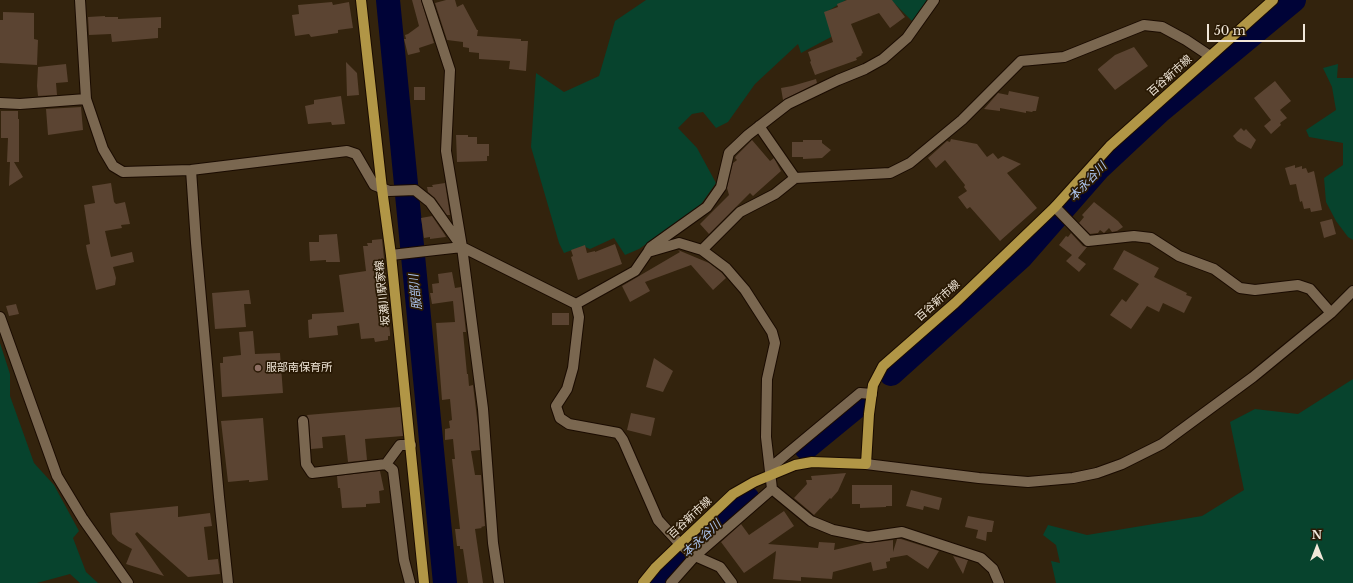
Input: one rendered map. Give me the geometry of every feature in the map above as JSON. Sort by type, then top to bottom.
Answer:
[{"type":"main road","name":"坂瀬川駅家線","points":[[361,0],[382,189],[395,255],[424,583]]},
{"type":"main road","name":"百谷新市線","points":[[643,583],[656,567],[733,494],[770,471],[812,462],[866,464],[869,414],[873,385],[883,366],[955,303],[1055,207],[1110,146],[1273,0]]},
{"type":"street","points":[[80,0],[86,99],[103,148],[113,166],[123,172],[191,170],[347,151],[356,154],[374,185],[389,191],[415,190],[430,202],[462,247],[576,304]]},
{"type":"street","points":[[427,0],[450,70],[446,151],[462,247],[483,410],[492,543],[499,583]]},
{"type":"street","points":[[576,304],[635,271],[651,247],[707,207],[721,187],[730,153],[748,135],[788,104],[865,69],[883,59],[907,38],[934,0]]},
{"type":"street","points":[[702,250],[740,212],[775,194],[795,178],[890,173],[910,162],[962,120],[1021,61],[1064,58],[1144,25],[1162,27],[1186,40],[1210,56]]},
{"type":"street","points":[[0,103],[20,104],[86,99]]},
{"type":"street","points":[[759,126],[795,178]]},
{"type":"street","points":[[191,170],[196,243],[228,583]]},
{"type":"street","points":[[1055,207],[1088,241],[1134,236],[1151,238],[1179,256],[1214,269],[1240,288],[1255,290],[1298,285],[1310,289],[1331,313]]},
{"type":"street","points":[[648,252],[679,243],[702,250],[726,268],[745,290],[772,332],[775,343],[767,379],[766,423],[766,437],[772,489],[811,522],[833,530],[868,536],[902,532],[981,558],[993,569],[999,583]]},
{"type":"street","points":[[395,255],[462,247]]},
{"type":"street","points":[[866,464],[885,465],[979,478],[1028,482],[1073,478],[1097,473],[1122,464],[1162,444],[1253,377],[1331,313],[1353,290]]},
{"type":"street","points":[[576,304],[579,317],[573,368],[567,389],[556,406],[560,418],[569,424],[618,434],[623,440],[658,520],[680,544],[695,556],[720,567],[732,583]]},
{"type":"street","points":[[0,317],[57,476],[83,519],[128,583]]},
{"type":"street","points":[[770,471],[860,393],[872,394]]},
{"type":"street","points":[[303,421],[306,464],[312,473],[386,464],[400,446],[411,445]]},
{"type":"street","points":[[386,464],[393,470],[404,560],[410,583]]},
{"type":"street","points":[[671,583],[695,556],[772,489]]},
{"type":"green space","points":[[646,0],[846,0],[828,11],[831,37],[801,53],[798,44],[755,84],[728,122],[716,128],[703,112],[692,114],[678,128],[697,148],[716,183],[699,207],[639,249],[625,255],[614,238],[590,249],[583,246],[564,253],[559,243],[531,147],[536,73],[564,92],[599,76],[615,21]]},
{"type":"green space","points":[[891,0],[927,0],[913,22]]},
{"type":"green space","points":[[1338,64],[1337,78],[1353,78],[1353,240],[1348,237],[1336,221],[1326,202],[1324,178],[1343,165],[1343,143],[1309,137],[1306,130],[1336,110],[1332,87],[1323,68]]},
{"type":"green space","points":[[0,343],[10,374],[10,396],[34,463],[54,485],[79,531],[73,538],[86,572],[98,583],[80,583],[70,574],[37,583],[0,583]]},
{"type":"green space","points":[[1353,379],[1353,583],[1056,583],[1051,561],[1060,563],[1056,545],[1043,535],[1048,525],[1087,535],[1202,516],[1244,490],[1230,422],[1255,409],[1298,414]]},
{"type":"building","points":[[412,0],[421,0],[434,43],[419,48],[420,52],[408,55],[404,39],[406,39],[405,35],[419,26]]},
{"type":"building","points":[[446,0],[455,0],[457,7],[463,4],[478,30],[477,36],[521,39],[521,41],[528,41],[526,71],[509,69],[510,61],[479,59],[479,53],[469,52],[469,48],[463,47],[463,42],[447,40],[435,3]]},
{"type":"building","points":[[847,0],[892,0],[905,17],[890,28],[879,13],[851,24],[863,53],[861,54],[862,55],[856,58],[857,60],[815,75],[808,52],[833,42],[824,12],[838,7],[837,4]]},
{"type":"building","points":[[332,2],[333,5],[349,2],[353,28],[338,30],[338,33],[311,37],[309,34],[295,36],[292,15],[299,14],[298,5]]},
{"type":"building","points":[[3,12],[34,13],[34,39],[38,40],[37,65],[0,63],[0,20],[3,20]]},
{"type":"building","points":[[88,17],[118,17],[118,19],[161,17],[161,28],[158,28],[158,38],[112,42],[111,34],[89,35]]},
{"type":"building","points":[[1134,47],[1148,66],[1115,90],[1098,69],[1115,55]]},
{"type":"building","points":[[346,62],[357,73],[359,95],[347,96]]},
{"type":"building","points":[[66,64],[68,82],[56,83],[57,95],[38,96],[38,67]]},
{"type":"building","points":[[816,79],[817,83],[783,100],[781,88]]},
{"type":"building","points":[[1275,81],[1291,101],[1280,110],[1287,118],[1280,123],[1281,125],[1271,134],[1264,126],[1271,120],[1254,98]]},
{"type":"building","points":[[414,87],[425,87],[425,100],[414,100]]},
{"type":"building","points":[[1009,91],[1039,97],[1036,111],[1026,111],[1026,113],[1000,108],[1000,111],[984,109],[998,93],[1008,95]]},
{"type":"building","points":[[341,96],[345,124],[332,125],[331,122],[308,124],[305,106],[314,104],[314,100]]},
{"type":"building","points":[[81,107],[83,130],[48,135],[46,109]]},
{"type":"building","points":[[1,111],[18,111],[19,119],[19,162],[14,162],[23,177],[9,186],[10,162],[7,162],[8,138],[1,138]]},
{"type":"building","points":[[1241,128],[1244,131],[1246,129],[1256,140],[1251,149],[1237,141],[1233,136]]},
{"type":"building","points":[[456,135],[477,137],[477,144],[489,144],[489,156],[487,156],[487,161],[457,162]]},
{"type":"building","points":[[951,139],[977,144],[987,157],[993,153],[998,159],[1003,156],[1021,164],[1007,173],[1037,208],[1000,241],[970,207],[967,209],[958,197],[967,191],[964,187],[965,185],[945,160],[936,168],[928,158],[947,141],[950,142]]},
{"type":"building","points":[[752,140],[770,161],[774,158],[781,171],[753,196],[750,193],[709,234],[700,224],[729,195],[727,188],[733,163],[737,160],[735,158]]},
{"type":"building","points":[[803,140],[822,140],[822,143],[831,150],[822,158],[803,159],[803,157],[792,157],[792,142],[803,142]]},
{"type":"building","points":[[1295,165],[1295,168],[1302,166],[1302,169],[1306,168],[1308,173],[1314,171],[1322,210],[1311,212],[1310,208],[1304,209],[1302,201],[1300,202],[1296,184],[1290,185],[1285,168]]},
{"type":"building","points":[[111,183],[114,202],[116,204],[125,202],[130,224],[121,225],[122,228],[105,231],[111,257],[132,252],[134,262],[113,267],[116,278],[115,285],[96,290],[86,245],[90,244],[84,205],[95,203],[92,186]]},
{"type":"building","points":[[445,183],[450,215],[447,215],[435,198],[428,192],[427,187],[433,187],[432,185]]},
{"type":"building","points":[[1094,202],[1118,221],[1123,227],[1117,231],[1112,232],[1109,228],[1104,233],[1100,230],[1098,233],[1090,234],[1079,223],[1084,217],[1082,215]]},
{"type":"building","points":[[432,216],[446,237],[430,239],[430,237],[424,238],[421,218]]},
{"type":"building","points":[[1332,219],[1336,234],[1324,238],[1320,222]]},
{"type":"building","points":[[1071,233],[1083,246],[1087,247],[1078,258],[1086,264],[1079,272],[1066,261],[1072,255],[1059,245],[1066,236],[1068,237]]},
{"type":"building","points":[[337,234],[340,262],[326,262],[326,260],[310,261],[309,242],[319,242],[319,235]]},
{"type":"building","points":[[382,239],[389,305],[387,305],[390,333],[388,340],[375,342],[374,338],[361,339],[359,323],[337,326],[338,335],[309,338],[308,320],[312,319],[312,314],[344,312],[339,275],[366,271],[363,246],[368,246],[367,243],[372,243],[372,240]]},
{"type":"building","points":[[615,244],[622,264],[578,280],[571,257],[573,256],[571,250],[585,245],[587,253],[595,252]]},
{"type":"building","points":[[678,250],[709,263],[726,278],[713,290],[691,265],[645,282],[650,291],[630,302],[622,286],[680,252]]},
{"type":"building","points":[[1124,250],[1159,268],[1154,277],[1187,293],[1186,295],[1192,297],[1184,313],[1163,303],[1159,312],[1147,306],[1131,329],[1110,315],[1122,299],[1126,302],[1139,284],[1113,269]]},
{"type":"building","points":[[452,272],[455,288],[461,287],[466,332],[463,332],[467,374],[469,386],[473,385],[478,426],[480,450],[471,451],[475,475],[481,475],[485,526],[475,529],[483,583],[468,583],[463,549],[460,549],[460,546],[457,546],[455,529],[460,529],[452,459],[455,459],[453,439],[445,440],[445,429],[450,428],[449,421],[452,420],[450,399],[442,400],[436,323],[455,322],[453,301],[432,304],[430,293],[433,293],[432,284],[439,283],[438,274]]},
{"type":"building","points":[[249,290],[251,304],[244,304],[246,327],[215,329],[212,293]]},
{"type":"building","points":[[16,304],[19,314],[9,316],[6,306]]},
{"type":"building","points":[[552,313],[569,313],[569,325],[552,325]]},
{"type":"building","points":[[253,331],[255,354],[280,353],[283,393],[222,397],[220,363],[223,363],[223,357],[241,355],[239,332]]},
{"type":"building","points":[[654,358],[673,371],[663,392],[646,387]]},
{"type":"building","points":[[400,407],[403,436],[365,439],[367,460],[348,462],[345,435],[322,437],[323,448],[311,449],[309,421],[307,415]]},
{"type":"building","points":[[631,413],[655,418],[651,436],[627,430]]},
{"type":"building","points":[[263,418],[268,480],[228,482],[221,421]]},
{"type":"building","points":[[380,471],[384,490],[379,491],[380,503],[366,504],[366,507],[342,508],[337,476]]},
{"type":"building","points":[[846,473],[838,491],[814,515],[794,498],[807,484],[806,480],[812,480],[811,476]]},
{"type":"building","points":[[852,485],[892,485],[892,506],[860,508],[860,504],[852,504]]},
{"type":"building","points":[[911,490],[942,498],[939,510],[924,506],[923,510],[906,506]]},
{"type":"building","points":[[178,506],[178,517],[210,513],[212,526],[204,527],[208,560],[218,559],[220,574],[188,577],[137,532],[135,534],[164,576],[126,564],[132,549],[118,541],[112,534],[110,513]]},
{"type":"building","points":[[784,511],[794,526],[768,544],[818,548],[819,542],[835,543],[834,550],[864,543],[893,540],[893,552],[897,539],[901,539],[939,551],[928,569],[907,555],[890,558],[890,561],[886,562],[887,568],[873,571],[871,562],[833,572],[832,579],[801,577],[801,581],[773,579],[776,551],[744,573],[721,542],[741,524],[749,535]]},
{"type":"building","points":[[968,516],[994,521],[992,532],[987,532],[986,541],[976,538],[978,530],[965,527]]},
{"type":"building","points":[[953,556],[968,560],[963,574]]},
{"type":"waterway","name":"服部川","points":[[388,0],[445,583]]},
{"type":"waterway","name":"本永谷川","points":[[891,374],[1021,257],[1098,169],[1160,111],[1294,0]]},
{"type":"waterway","name":"本永谷川","points":[[806,448],[856,407]]},
{"type":"waterway","name":"本永谷川","points":[[660,583],[696,542],[748,499]]},
{"type":"place","name":"服部南保育所","points":[[258,368]]}]
